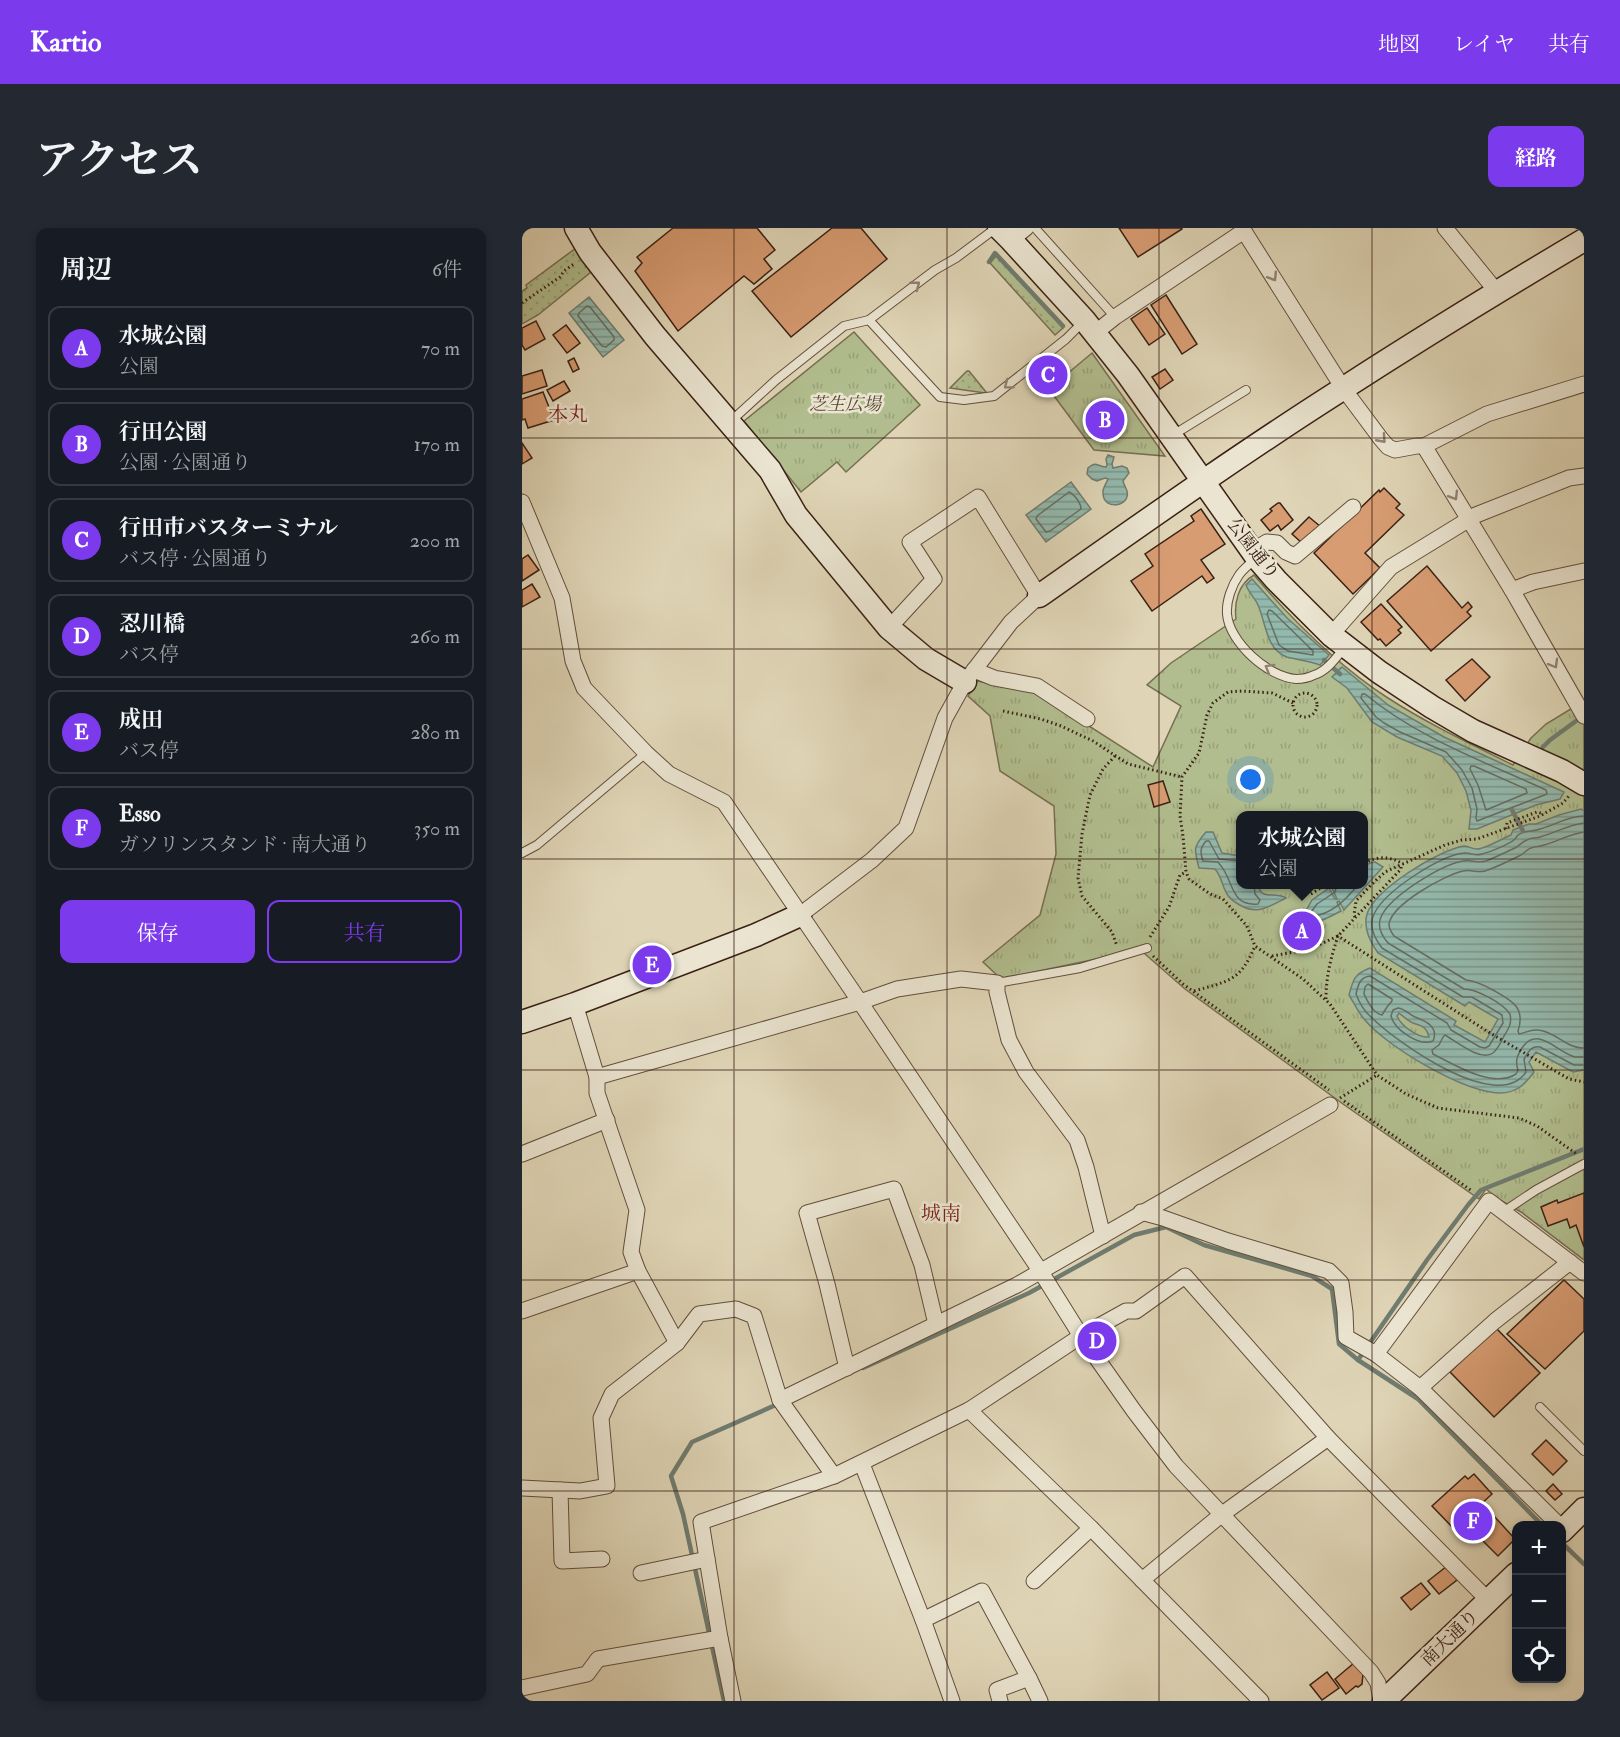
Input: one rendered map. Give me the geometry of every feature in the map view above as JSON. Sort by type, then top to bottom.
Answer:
[{"type":"street","points":[[576,228],[590,252],[655,336],[770,470],[796,515],[889,628],[926,659],[969,676],[1037,686],[1087,719]]},
{"type":"street","points":[[1445,228],[1497,292]]},
{"type":"street","points":[[1090,327],[1115,317],[1243,230],[1343,388],[1388,447],[1395,450],[1424,446],[1487,414],[1584,384]]},
{"type":"street","name":"公園通り","points":[[1008,231],[1090,327],[1171,435],[1254,554],[1337,646],[1463,725],[1562,771],[1578,788]]},
{"type":"street","points":[[522,1022],[756,935],[800,915],[872,860],[906,828],[945,718],[969,676],[1011,622],[1039,596],[1203,481],[1343,388],[1584,240]]},
{"type":"street","points":[[1424,446],[1512,590],[1584,716]]},
{"type":"street","points":[[1337,646],[1391,567],[1476,515],[1569,478],[1584,476]]},
{"type":"street","points":[[889,628],[934,579],[910,543],[978,497],[1039,596]]},
{"type":"street","points":[[522,502],[562,598],[573,661],[584,688],[669,774],[724,802],[1041,1272],[1081,1336],[1134,1411],[1176,1466],[1371,1672],[1378,1683],[1382,1701]]},
{"type":"street","points":[[1254,554],[1267,542],[1277,543],[1291,556],[1295,556],[1353,507]]},
{"type":"street","points":[[1512,590],[1533,582],[1584,571]]},
{"type":"street","points":[[597,1077],[860,1002],[897,989],[961,979],[997,983],[997,992],[1010,1040],[1026,1071],[1077,1140],[1103,1236]]},
{"type":"street","points":[[575,1004],[597,1077],[597,1093],[637,1210],[631,1252],[638,1271],[677,1343]]},
{"type":"street","points":[[780,1400],[1041,1272],[1335,1101]]},
{"type":"street","points":[[522,1154],[607,1120]]},
{"type":"street","points":[[847,1368],[807,1213],[894,1189],[922,1265],[936,1324]]},
{"type":"street","points":[[1376,1354],[1490,1201],[1584,1273]]},
{"type":"street","points":[[1141,1212],[1228,1241],[1329,1270],[1341,1283],[1346,1337],[1376,1354],[1420,1388],[1555,1521]]},
{"type":"street","points":[[1420,1388],[1496,1321],[1570,1262]]},
{"type":"street","points":[[522,1311],[638,1271]]},
{"type":"street","points":[[733,1701],[701,1522],[834,1476],[969,1410],[1081,1336],[1126,1311],[1136,1311],[1185,1276],[1328,1438],[1489,1601]]},
{"type":"street","points":[[522,1488],[580,1491],[608,1486],[601,1418],[612,1394],[677,1343],[699,1314],[736,1309],[754,1316],[780,1400],[834,1476]]},
{"type":"street","points":[[969,1410],[1091,1528],[1261,1701]]},
{"type":"street","points":[[1142,1580],[1221,1515],[1328,1438]]},
{"type":"street","points":[[862,1464],[952,1701]]},
{"type":"street","points":[[560,1490],[562,1561],[602,1559]]},
{"type":"street","points":[[1566,1525],[1584,1509]]},
{"type":"street","points":[[1034,1581],[1091,1528]]},
{"type":"street","points":[[641,1573],[707,1559]]},
{"type":"street","name":"南大通り","points":[[1382,1701],[1515,1575]]},
{"type":"street","points":[[923,1620],[982,1591],[1040,1701]]},
{"type":"street","points":[[522,1688],[587,1674],[598,1659],[720,1638]]},
{"type":"street","points":[[1000,1701],[997,1690],[1029,1678]]},
{"type":"lane","points":[[1035,228],[1115,317]]},
{"type":"lane","points":[[729,423],[776,380],[844,326],[869,320],[935,270],[1008,231]]},
{"type":"lane","points":[[869,320],[940,397],[964,400],[994,396],[1066,339],[1090,327]]},
{"type":"lane","points":[[1171,435],[1246,390]]},
{"type":"lane","points":[[1254,554],[1239,574],[1230,594],[1227,611],[1228,621],[1235,636],[1252,657],[1270,670],[1298,679],[1314,676],[1324,671],[1337,646]]},
{"type":"lane","points":[[522,854],[537,845],[646,753]]},
{"type":"lane","points":[[997,983],[1080,968],[1147,948]]},
{"type":"lane","points":[[1503,1212],[1584,1161]]},
{"type":"lane","points":[[1540,1407],[1584,1451]]},
{"type":"path","points":[[522,305],[590,252]]},
{"type":"path","points":[[1307,694],[1308,687]]},
{"type":"path","points":[[1293,703],[1272,693],[1242,691],[1228,692],[1213,703],[1207,715],[1199,753],[1182,777],[1180,816],[1186,872],[1189,879],[1210,894],[1223,899],[1247,926],[1255,946],[1303,979],[1326,1000],[1346,1026],[1362,1055],[1377,1075],[1407,1094],[1438,1108],[1519,1118],[1537,1126],[1584,1161]]},
{"type":"path","points":[[1307,694],[1312,696],[1317,703],[1316,708],[1311,716],[1302,717],[1294,712],[1293,703],[1298,695],[1307,694]]},
{"type":"path","points":[[1003,711],[1041,719],[1060,726],[1092,741],[1128,764],[1182,777]]},
{"type":"path","points":[[1116,756],[1103,769],[1090,795],[1082,834],[1078,878],[1082,896],[1112,932],[1121,956]]},
{"type":"path","points":[[1368,888],[1385,872],[1445,845],[1477,839],[1544,814],[1563,804],[1578,788]]},
{"type":"path","points":[[1506,829],[1510,822],[1537,812],[1544,814]]},
{"type":"path","points":[[1368,861],[1377,858],[1394,858],[1402,865]]},
{"type":"path","points":[[1270,957],[1310,949],[1338,936],[1401,869],[1402,865]]},
{"type":"path","points":[[1186,872],[1180,875],[1169,907],[1148,942],[1147,948],[1153,956],[1194,991],[1335,1101],[1472,1191]]},
{"type":"path","points":[[1311,894],[1320,889]]},
{"type":"path","points":[[1355,917],[1356,902],[1367,889]]},
{"type":"path","points":[[1326,1000],[1328,970],[1338,936]]},
{"type":"path","points":[[1338,936],[1490,1033],[1569,1079],[1584,1082]]},
{"type":"path","points":[[1194,991],[1232,980],[1248,963],[1255,946]]},
{"type":"path","points":[[1335,1101],[1377,1075]]},
{"type":"green space","points":[[576,248],[591,272],[538,315],[522,324],[522,291],[527,288],[526,285]]},
{"type":"green space","points":[[996,256],[1063,328],[1055,335],[990,263]]},
{"type":"green space","name":"芝生広場","points":[[854,332],[920,405],[846,472],[837,462],[801,492],[744,421]]},
{"type":"green space","points":[[1092,353],[1165,456],[1094,450],[1049,389]]},
{"type":"green space","points":[[969,371],[985,393],[950,388]]},
{"type":"green space","points":[[1254,575],[1317,642],[1388,698],[1513,765],[1531,738],[1546,724],[1584,701],[1584,1260],[1521,1212],[1486,1189],[1479,1199],[1343,1104],[1185,989],[1137,947],[1101,958],[1001,979],[983,962],[1040,915],[1056,854],[1054,806],[1000,771],[990,716],[968,696],[977,681],[1036,692],[1153,767],[1181,706],[1147,685],[1171,663],[1236,619],[1238,594],[1244,583]]},
{"type":"water","points":[[589,297],[624,340],[603,357],[569,313]]},
{"type":"water","points":[[1108,455],[1114,457],[1113,468],[1122,466],[1127,468],[1129,473],[1123,481],[1127,491],[1125,501],[1116,505],[1107,503],[1104,499],[1103,490],[1108,479],[1097,481],[1087,474],[1088,468],[1093,464],[1106,467]]},
{"type":"water","points":[[1071,482],[1091,509],[1046,542],[1026,515]]},
{"type":"water","points":[[1252,579],[1287,618],[1329,655],[1320,665],[1287,657],[1275,648],[1258,605],[1246,585]]},
{"type":"water","points":[[1342,667],[1388,705],[1444,737],[1564,792],[1560,799],[1536,805],[1477,829],[1469,829],[1471,810],[1466,791],[1457,773],[1442,756],[1397,737],[1372,722],[1347,688],[1332,677]]},
{"type":"water","points":[[1581,809],[1584,811],[1584,1070],[1573,1072],[1536,1052],[1529,1062],[1534,1072],[1520,1087],[1506,1093],[1484,1091],[1447,1077],[1407,1054],[1375,1030],[1360,1013],[1349,995],[1355,978],[1370,968],[1456,1021],[1454,1025],[1485,1042],[1498,1019],[1469,1002],[1465,1006],[1378,953],[1368,935],[1367,914],[1382,893],[1409,872],[1439,855],[1464,846],[1477,849],[1485,847],[1511,835],[1513,830]],"holes":[[[1399,1013],[1423,1027],[1429,1037],[1420,1036],[1406,1027],[1399,1020],[1397,1016]]]},
{"type":"water","points":[[1206,832],[1213,832],[1222,853],[1236,855],[1236,889],[1260,889],[1263,894],[1286,898],[1257,910],[1245,908],[1232,900],[1225,891],[1215,869],[1199,868],[1196,848]]},
{"type":"water","points":[[1375,862],[1383,867],[1368,884],[1368,864]]},
{"type":"water","points":[[1328,889],[1337,899],[1332,889],[1363,889],[1344,910],[1339,901],[1337,902],[1341,911],[1321,921],[1309,923],[1304,914],[1312,900]]},
{"type":"building","points":[[673,228],[757,228],[775,250],[764,259],[772,269],[754,284],[744,276],[678,331],[635,271],[642,263],[637,257]]},
{"type":"building","points":[[832,228],[861,228],[887,259],[791,337],[752,291]]},
{"type":"building","points":[[1119,228],[1182,228],[1182,229],[1138,257]]},
{"type":"building","points":[[1166,295],[1197,344],[1182,354],[1151,305]]},
{"type":"building","points":[[1147,308],[1165,334],[1149,345],[1131,319]]},
{"type":"building","points":[[536,321],[545,339],[525,350],[522,345],[522,328]]},
{"type":"building","points":[[566,325],[580,343],[567,353],[553,335]]},
{"type":"building","points":[[574,358],[579,369],[573,372],[568,361]]},
{"type":"building","points":[[1165,369],[1173,380],[1160,389],[1152,377]]},
{"type":"building","points":[[542,370],[547,386],[522,394],[522,376]]},
{"type":"building","points":[[564,381],[570,391],[553,401],[547,390]]},
{"type":"building","points":[[543,392],[554,420],[528,428],[525,419],[522,420],[522,399]]},
{"type":"building","points":[[522,443],[532,458],[522,464]]},
{"type":"building","points":[[1384,488],[1400,504],[1396,508],[1404,515],[1365,553],[1380,568],[1353,594],[1314,553],[1379,490],[1380,492]]},
{"type":"building","points":[[1278,503],[1293,520],[1281,530],[1278,525],[1270,531],[1261,520]]},
{"type":"building","points":[[1201,509],[1225,544],[1201,560],[1214,578],[1207,583],[1202,576],[1152,611],[1131,581],[1153,566],[1145,554],[1194,521],[1191,516]]},
{"type":"building","points":[[1309,517],[1321,527],[1304,545],[1292,534]]},
{"type":"building","points":[[528,555],[539,570],[522,581],[522,559]]},
{"type":"building","points":[[1427,566],[1462,608],[1468,602],[1472,607],[1467,612],[1471,616],[1431,651],[1387,601]]},
{"type":"building","points":[[532,584],[540,597],[522,607],[522,590]]},
{"type":"building","points":[[1381,604],[1402,627],[1398,630],[1401,633],[1386,646],[1361,622]]},
{"type":"building","points":[[1472,659],[1490,677],[1465,701],[1446,680]]},
{"type":"building","points":[[1163,781],[1170,802],[1154,807],[1148,785]]},
{"type":"building","points":[[1584,1193],[1584,1247],[1576,1225],[1570,1228],[1567,1219],[1548,1226],[1541,1207]]},
{"type":"building","points":[[1564,1280],[1584,1299],[1584,1331],[1545,1369],[1507,1334]]},
{"type":"building","points":[[1496,1328],[1540,1373],[1494,1417],[1450,1372]]},
{"type":"building","points":[[1546,1440],[1567,1461],[1553,1475],[1532,1454]]},
{"type":"building","points":[[1474,1474],[1492,1494],[1454,1529],[1432,1506],[1465,1476],[1468,1479]]},
{"type":"building","points":[[1553,1484],[1562,1494],[1555,1500],[1546,1491]]},
{"type":"building","points":[[1482,1503],[1512,1536],[1512,1542],[1498,1556],[1463,1521]]},
{"type":"building","points":[[1447,1566],[1457,1580],[1439,1594],[1428,1581]]},
{"type":"building","points":[[1421,1583],[1430,1594],[1411,1610],[1401,1598]]},
{"type":"building","points":[[1354,1663],[1363,1674],[1362,1684],[1346,1694],[1335,1679]]},
{"type":"building","points":[[1327,1672],[1339,1688],[1322,1700],[1310,1685]]},
{"type":"waterway","points":[[989,262],[995,253],[1063,326]]},
{"type":"waterway","points":[[1324,660],[1340,674]]},
{"type":"waterway","points":[[1543,747],[1576,721]]},
{"type":"waterway","points":[[1512,810],[1523,831]]},
{"type":"waterway","points":[[1358,1360],[1427,1260],[1481,1190],[1584,1149]]},
{"type":"waterway","points":[[863,1368],[1029,1293],[1134,1235],[1166,1227],[1204,1245],[1312,1276],[1332,1289],[1339,1344],[1358,1360],[1418,1399],[1538,1521]]},
{"type":"waterway","points":[[724,1701],[683,1514],[671,1476],[692,1442],[778,1404]]},
{"type":"waterway","points":[[1566,1547],[1584,1564]]},
{"type":"place","name":"行田市バスターミナル","points":[[1048,375]]},
{"type":"place","name":"行田公園","points":[[1105,420]]},
{"type":"place","name":"水城公園","points":[[1302,931]]},
{"type":"place","name":"成田","points":[[652,965]]},
{"type":"place","name":"忍川橋","points":[[1097,1341]]},
{"type":"place","name":"Esso","points":[[1473,1521]]},
{"type":"district","name":"本丸","points":[[568,414]]},
{"type":"district","name":"城南","points":[[941,1213]]}]
